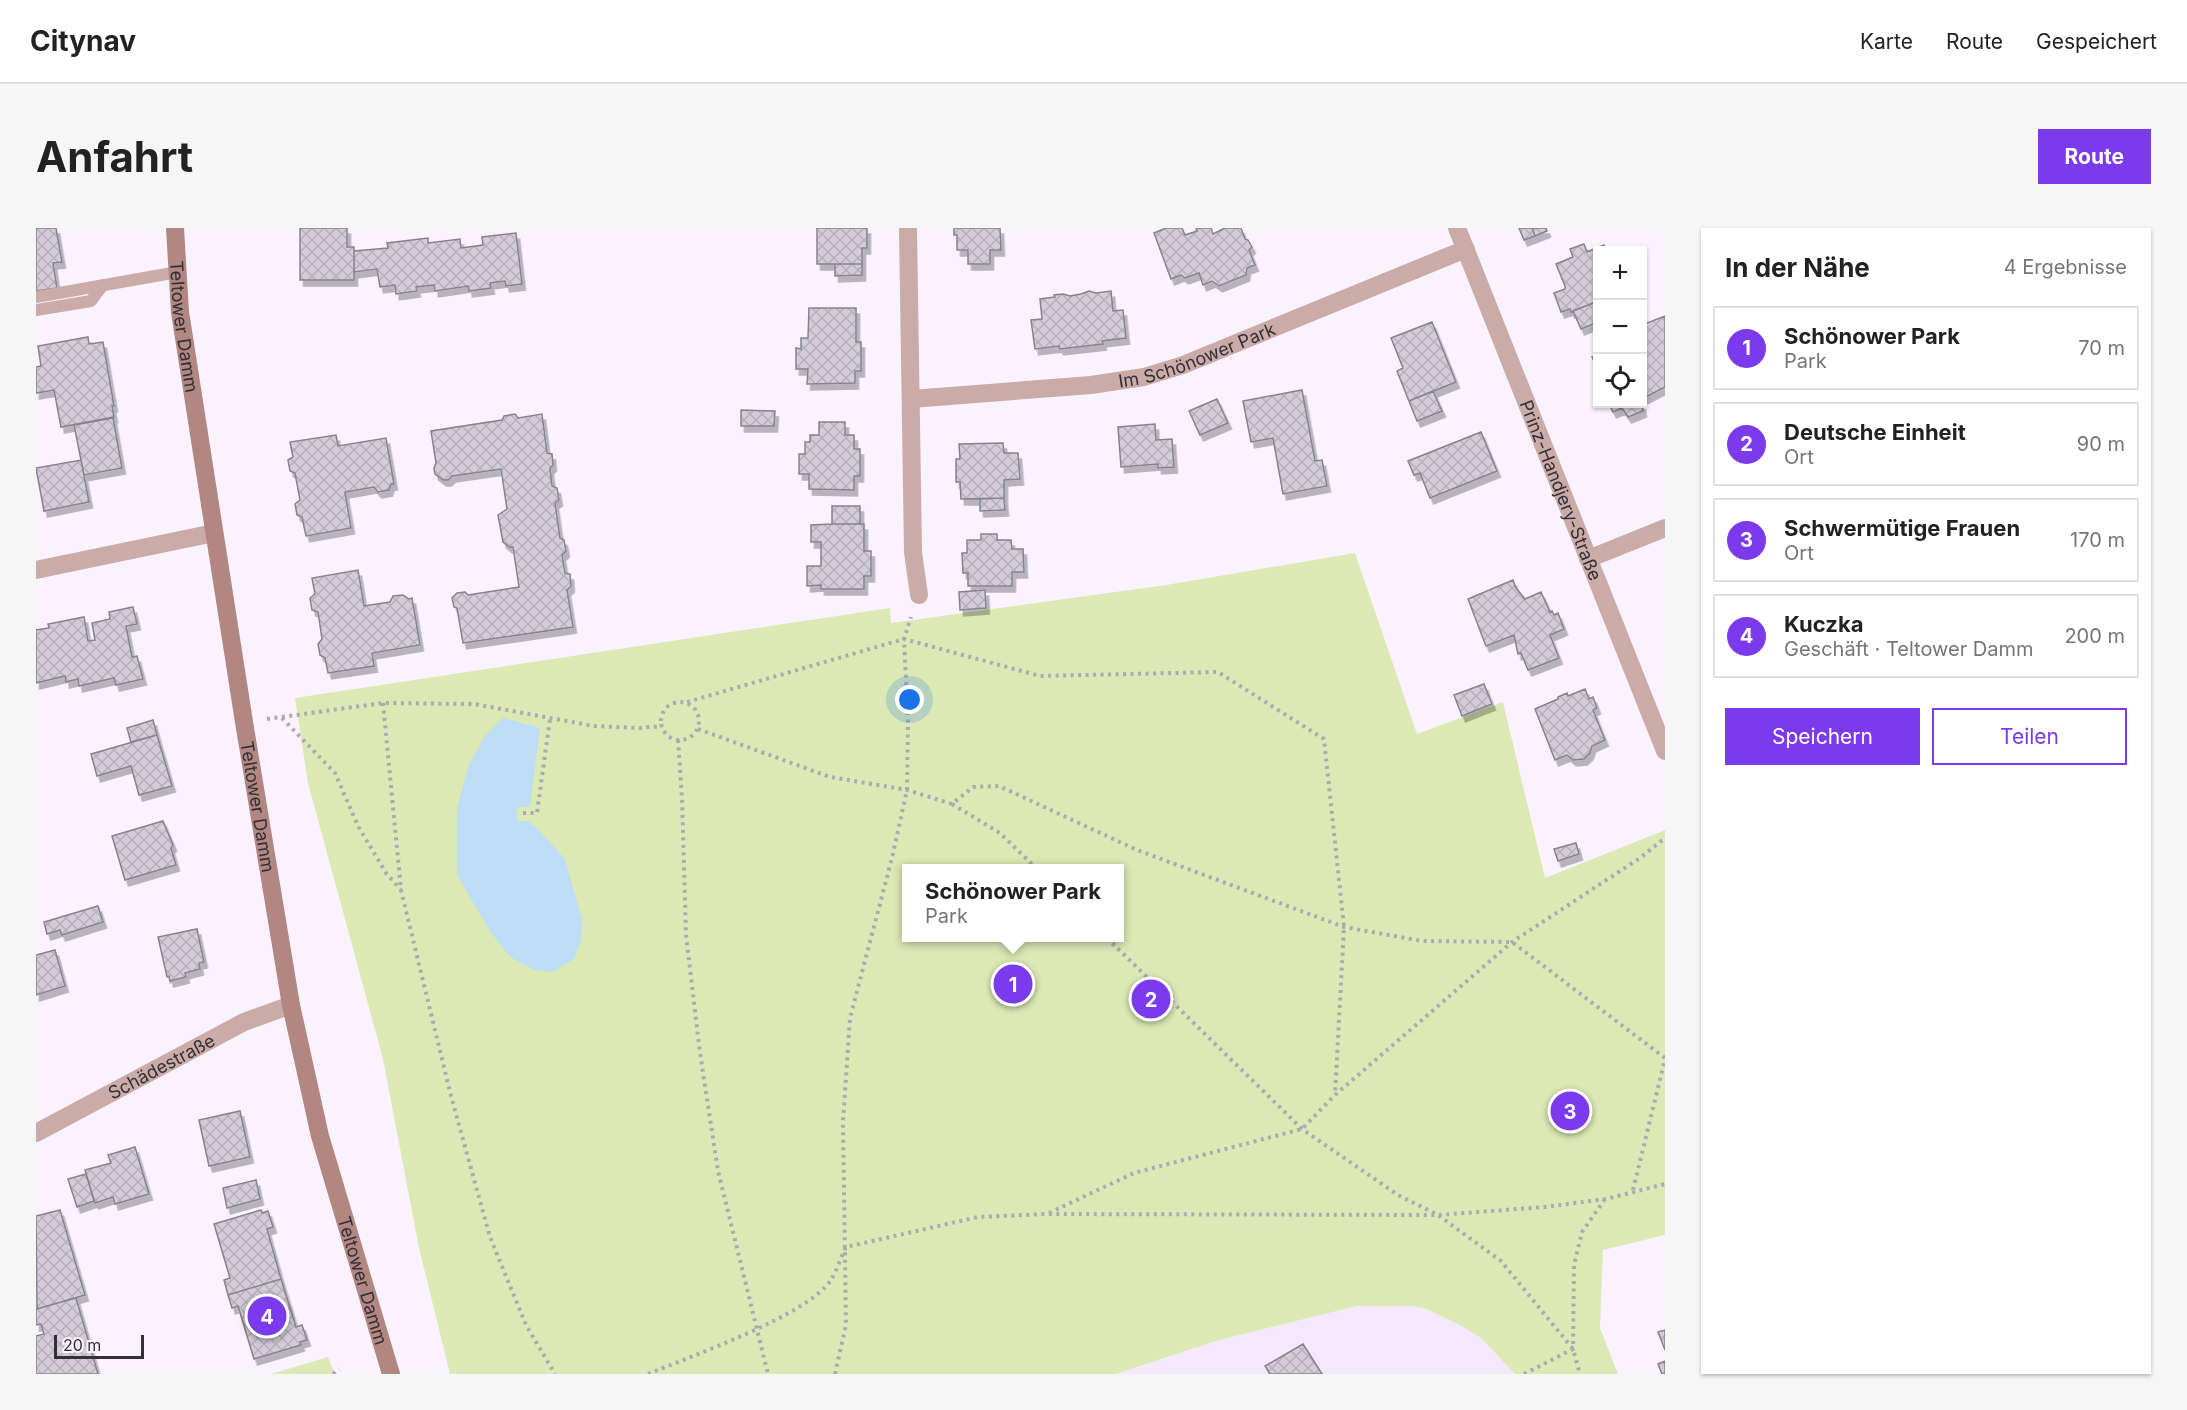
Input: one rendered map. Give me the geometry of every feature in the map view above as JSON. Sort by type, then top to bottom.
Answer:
[{"type":"main road","name":"Teltower Damm","points":[[175,228],[180,312],[291,1005],[320,1136],[392,1374]]},
{"type":"street","points":[[908,228],[913,552],[919,595]]},
{"type":"street","name":"Prinz-Handjery-Straße","points":[[1458,228],[1665,751]]},
{"type":"street","name":"Im Schönower Park","points":[[911,399],[1091,385],[1144,377],[1183,365],[1466,249]]},
{"type":"street","points":[[1588,559],[1665,528]]},
{"type":"street","points":[[36,570],[214,533]]},
{"type":"street","name":"Schädestraße","points":[[36,1133],[84,1110],[244,1022],[291,1005]]},
{"type":"lane","points":[[36,297],[178,272]]},
{"type":"lane","points":[[36,310],[91,301],[103,285]]},
{"type":"path","points":[[836,1374],[846,1325],[843,1122],[850,1018],[892,858],[907,790],[908,720],[904,639],[919,595]]},
{"type":"path","points":[[687,702],[697,710],[700,723],[690,738],[678,740],[668,735],[662,726],[662,714],[675,702],[687,702],[904,639],[1040,676],[1218,672],[1324,739],[1344,927],[1335,1095]]},
{"type":"path","points":[[244,722],[383,703],[474,704],[594,726],[639,728],[662,726]]},
{"type":"path","points":[[383,703],[401,890],[445,1074],[490,1237],[526,1325],[555,1374]]},
{"type":"path","points":[[282,717],[335,773],[358,826],[386,873],[401,890]]},
{"type":"path","points":[[523,813],[537,813],[550,719]]},
{"type":"path","points":[[698,729],[831,777],[907,790],[952,804],[1000,833],[1032,864]]},
{"type":"path","points":[[678,740],[686,935],[700,1053],[718,1171],[768,1374]]},
{"type":"path","points":[[952,804],[973,787],[999,786],[1137,850],[1344,927],[1422,941],[1512,942],[1665,1058],[1633,1190]]},
{"type":"path","points":[[1047,1214],[1134,1173],[1302,1128],[1335,1095],[1512,942],[1640,858],[1665,838]]},
{"type":"path","points":[[1111,942],[1302,1128],[1398,1195],[1438,1215],[1501,1261],[1573,1349]]},
{"type":"path","points":[[846,1246],[978,1217],[1047,1214],[1438,1215],[1544,1207],[1606,1198],[1665,1184]]},
{"type":"path","points":[[1580,1374],[1573,1349],[1574,1265],[1582,1232],[1606,1198]]},
{"type":"path","points":[[648,1374],[756,1329],[801,1306],[830,1281],[846,1246]]},
{"type":"path","points":[[1524,1374],[1573,1349]]},
{"type":"path","points":[[333,1374],[339,1369]]},
{"type":"shaded area","points":[[1357,1306],[1414,1306],[1426,1309],[1459,1324],[1481,1338],[1515,1374],[1116,1374],[1219,1340]]},
{"type":"green space","points":[[1355,553],[1417,734],[1503,702],[1545,878],[1665,830],[1665,1235],[1603,1250],[1600,1328],[1618,1374],[1515,1374],[1481,1338],[1426,1309],[1414,1306],[1357,1306],[1219,1340],[1116,1374],[450,1374],[419,1248],[383,1059],[308,783],[295,698],[890,608],[891,623],[1166,585]]},
{"type":"green space","points":[[328,1357],[335,1374],[271,1374]]},
{"type":"water","points":[[503,718],[540,728],[530,807],[517,807],[517,821],[527,821],[538,829],[565,859],[582,920],[581,941],[574,959],[553,972],[534,970],[510,957],[490,931],[457,875],[457,808],[469,764],[485,736]]},
{"type":"building","points":[[36,228],[56,228],[62,262],[53,263],[57,288],[36,291]]},
{"type":"building","points":[[300,228],[347,228],[347,247],[354,247],[354,280],[300,280]]},
{"type":"building","points":[[817,228],[867,228],[867,248],[862,248],[862,264],[817,264]]},
{"type":"building","points":[[954,228],[1000,228],[1001,250],[990,250],[990,264],[968,264],[968,250],[957,250],[957,235],[954,235]]},
{"type":"building","points":[[1166,228],[1182,228],[1185,235],[1197,231],[1196,228],[1211,228],[1213,234],[1225,228],[1241,228],[1245,239],[1252,247],[1249,250],[1255,265],[1247,268],[1246,275],[1219,286],[1212,281],[1203,285],[1199,273],[1185,278],[1181,275],[1171,279],[1154,233]]},
{"type":"building","points":[[1519,228],[1532,228],[1535,236],[1524,240]]},
{"type":"building","points":[[1532,228],[1546,228],[1547,231],[1535,236]]},
{"type":"building","points":[[516,233],[522,284],[506,286],[505,281],[490,283],[491,288],[469,291],[468,286],[435,291],[434,285],[416,287],[417,291],[396,294],[395,285],[380,287],[377,269],[354,272],[354,251],[388,248],[387,243],[428,238],[428,243],[460,239],[461,248],[483,245],[482,237]]},
{"type":"building","points":[[1584,244],[1587,252],[1593,250],[1593,303],[1571,312],[1570,309],[1561,312],[1554,293],[1565,289],[1565,286],[1556,264],[1573,257],[1570,249]]},
{"type":"building","points":[[835,264],[862,264],[862,275],[835,276]]},
{"type":"building","points":[[1089,291],[1096,293],[1111,291],[1113,311],[1123,310],[1126,338],[1102,341],[1103,344],[1060,349],[1059,346],[1035,349],[1031,320],[1042,319],[1040,299],[1063,294],[1070,296]]},
{"type":"building","points":[[1593,303],[1593,324],[1581,329],[1573,311]]},
{"type":"building","points":[[809,308],[856,308],[856,342],[861,342],[861,371],[855,371],[855,383],[807,384],[808,369],[796,369],[796,348],[801,349],[801,338],[808,338]]},
{"type":"building","points":[[1665,316],[1665,387],[1647,396],[1647,354],[1647,323]]},
{"type":"building","points":[[1432,322],[1456,382],[1409,401],[1397,371],[1403,368],[1391,338]]},
{"type":"building","points":[[88,337],[89,344],[103,342],[114,417],[61,427],[54,390],[36,393],[36,367],[41,366],[38,346]]},
{"type":"building","points":[[1302,390],[1315,461],[1322,460],[1327,486],[1283,494],[1273,438],[1251,442],[1243,401]]},
{"type":"building","points":[[1433,391],[1442,411],[1417,421],[1409,401]]},
{"type":"building","points":[[1217,399],[1228,423],[1200,435],[1189,411]]},
{"type":"building","points":[[1622,408],[1643,408],[1643,411],[1628,417]]},
{"type":"building","points":[[741,410],[775,411],[774,426],[741,426]]},
{"type":"building","points":[[515,414],[518,418],[542,414],[547,453],[552,454],[553,465],[550,468],[552,486],[557,488],[559,500],[555,503],[560,538],[564,540],[566,551],[562,555],[565,573],[570,574],[571,586],[567,590],[573,627],[463,643],[457,608],[454,607],[452,598],[457,593],[465,592],[468,595],[519,587],[513,547],[503,542],[498,515],[507,509],[501,469],[452,476],[448,480],[443,480],[435,474],[436,463],[431,431],[502,420],[504,416]]},
{"type":"building","points":[[113,418],[122,468],[84,475],[74,425]]},
{"type":"building","points":[[819,422],[845,422],[845,435],[854,435],[854,449],[860,449],[860,476],[854,476],[854,490],[809,489],[809,474],[799,474],[799,454],[805,454],[805,442],[810,442],[810,435],[819,435]]},
{"type":"building","points":[[1155,424],[1156,440],[1172,439],[1174,467],[1158,468],[1158,464],[1121,467],[1118,427]]},
{"type":"building","points":[[1481,432],[1497,471],[1430,498],[1420,473],[1414,475],[1408,461]]},
{"type":"building","points":[[336,435],[338,446],[386,438],[394,484],[391,484],[389,490],[378,492],[374,487],[345,492],[351,528],[306,536],[302,517],[297,515],[295,504],[300,500],[295,473],[290,471],[288,460],[293,457],[290,442]]},
{"type":"building","points":[[1003,443],[1004,453],[1018,453],[1020,479],[1004,480],[1004,498],[961,499],[960,482],[956,482],[956,459],[960,459],[959,444]]},
{"type":"building","points":[[81,460],[89,502],[44,511],[36,468]]},
{"type":"building","points":[[1004,498],[1005,510],[980,511],[980,499]]},
{"type":"building","points":[[832,506],[860,506],[860,524],[832,524]]},
{"type":"building","points":[[864,524],[864,551],[871,551],[871,576],[864,576],[864,589],[821,589],[821,585],[807,586],[807,566],[821,566],[821,542],[811,542],[811,525]]},
{"type":"building","points":[[981,534],[997,534],[997,540],[1011,540],[1012,549],[1023,549],[1024,572],[1012,572],[1012,586],[968,586],[968,573],[963,573],[962,553],[967,553],[967,540],[981,540]]},
{"type":"building","points":[[358,570],[364,606],[390,602],[393,596],[403,595],[409,599],[412,598],[420,645],[372,653],[374,666],[328,673],[325,658],[320,655],[318,644],[322,639],[318,612],[312,610],[310,598],[315,594],[312,578]]},
{"type":"building","points":[[1513,580],[1525,599],[1541,592],[1550,612],[1552,611],[1554,615],[1558,613],[1564,629],[1550,635],[1559,658],[1528,670],[1521,653],[1518,654],[1514,635],[1486,646],[1468,599]]},
{"type":"building","points":[[985,590],[986,608],[960,610],[959,592]]},
{"type":"building","points":[[133,607],[137,624],[126,626],[132,657],[137,656],[143,679],[116,685],[114,678],[79,686],[78,679],[66,682],[65,676],[36,683],[36,630],[49,628],[48,624],[84,617],[88,641],[95,640],[92,623],[110,619],[109,612]]},
{"type":"building","points":[[1484,684],[1492,704],[1462,716],[1454,695]]},
{"type":"building","points":[[1585,689],[1589,699],[1593,697],[1597,708],[1593,710],[1605,740],[1592,746],[1590,753],[1584,759],[1573,760],[1567,755],[1555,760],[1535,709],[1567,693],[1568,696]]},
{"type":"building","points":[[153,720],[157,735],[131,742],[127,728]]},
{"type":"building","points":[[157,735],[172,786],[139,795],[131,766],[97,776],[91,754]]},
{"type":"building","points":[[163,821],[173,845],[171,848],[176,865],[125,880],[112,836]]},
{"type":"building","points":[[1576,843],[1579,854],[1558,861],[1554,849]]},
{"type":"building","points":[[98,906],[103,922],[62,935],[60,930],[47,934],[44,922]]},
{"type":"building","points":[[197,929],[204,962],[199,963],[200,969],[185,973],[186,977],[170,981],[169,976],[167,977],[158,937]]},
{"type":"building","points":[[55,950],[65,986],[36,995],[36,955]]},
{"type":"building","points":[[240,1111],[250,1157],[209,1166],[199,1120]]},
{"type":"building","points":[[135,1147],[149,1194],[115,1204],[113,1197],[95,1203],[85,1170],[111,1163],[108,1155]]},
{"type":"building","points":[[86,1174],[94,1201],[77,1207],[68,1179]]},
{"type":"building","points":[[256,1180],[260,1199],[227,1208],[223,1188]]},
{"type":"building","points":[[60,1210],[85,1295],[37,1309],[36,1216]]},
{"type":"building","points":[[261,1210],[262,1213],[268,1211],[273,1227],[267,1229],[281,1279],[228,1295],[224,1280],[230,1278],[214,1224]]},
{"type":"building","points":[[281,1279],[296,1327],[302,1325],[307,1340],[300,1342],[301,1345],[254,1359],[238,1306],[232,1308],[228,1295]]},
{"type":"building","points":[[76,1298],[98,1374],[36,1374],[36,1336],[44,1334],[41,1324],[36,1325],[36,1309]]},
{"type":"building","points":[[1665,1330],[1665,1350],[1658,1332]]},
{"type":"building","points":[[1303,1344],[1322,1374],[1270,1374],[1265,1366]]},
{"type":"building","points":[[1665,1361],[1665,1374],[1662,1374],[1658,1364]]},
{"type":"place","name":"Schönower Park","points":[[1013,984]]},
{"type":"place","name":"Deutsche Einheit","points":[[1151,999]]},
{"type":"place","name":"Schwermütige Frauen","points":[[1570,1111]]},
{"type":"place","name":"Kuczka","points":[[267,1316]]}]
